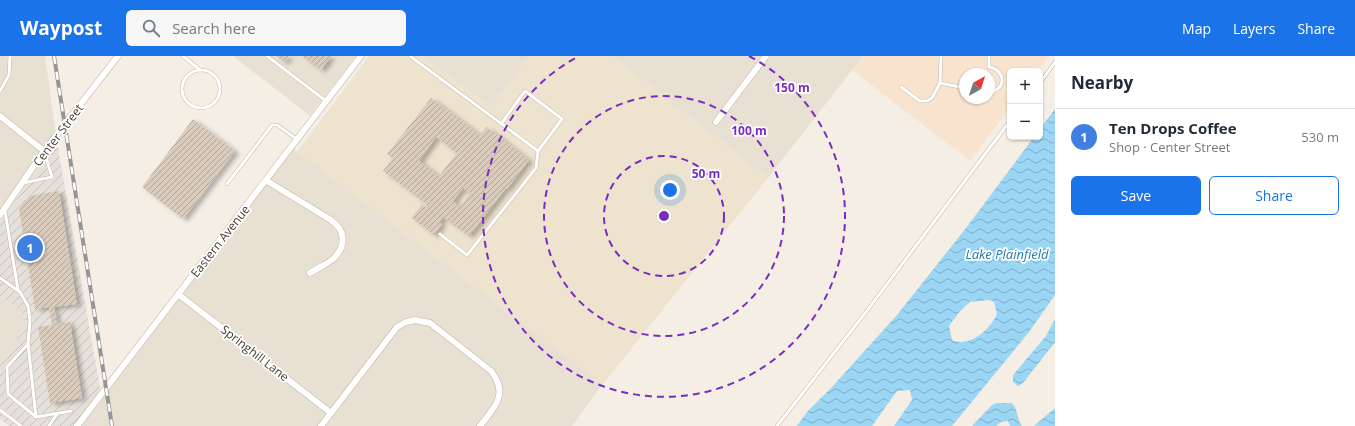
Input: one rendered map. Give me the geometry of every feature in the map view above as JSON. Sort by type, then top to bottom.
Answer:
[{"type":"street","name":"Center Street","points":[[0,215],[44,151],[118,56]]},
{"type":"street","name":"Eastern Avenue","points":[[77,426],[267,181],[361,56]]},
{"type":"street","points":[[716,122],[766,56]]},
{"type":"street","points":[[0,116],[44,151]]},
{"type":"street","points":[[267,181],[331,220],[337,224],[341,230],[343,242],[341,250],[334,259],[310,273]]},
{"type":"street","name":"Springhill Lane","points":[[178,294],[331,412]]},
{"type":"street","points":[[321,426],[397,328],[401,324],[410,320],[419,320],[430,323],[491,371],[498,380],[500,390],[499,398],[494,409],[480,426]]},
{"type":"lane","points":[[0,91],[8,76],[10,56]]},
{"type":"lane","points":[[183,56],[200,70],[214,74],[219,83],[220,88],[216,102],[203,108],[198,108],[185,100],[182,90],[182,85],[187,76],[200,70]]},
{"type":"lane","points":[[267,56],[327,102]]},
{"type":"lane","points":[[410,56],[538,151]]},
{"type":"lane","points":[[901,87],[920,101],[927,101],[932,98],[940,83],[941,56]]},
{"type":"lane","points":[[989,56],[989,67],[993,68]]},
{"type":"lane","points":[[1043,79],[1055,62]]},
{"type":"lane","points":[[995,68],[1000,72],[1002,81],[999,88],[995,90]]},
{"type":"lane","points":[[940,83],[959,87]]},
{"type":"lane","points":[[440,234],[468,255],[536,168],[538,151],[562,119],[525,91],[501,124]]},
{"type":"lane","points":[[227,184],[272,125],[277,125],[298,140]]},
{"type":"lane","points":[[777,426],[866,312],[1007,126]]},
{"type":"lane","points":[[23,183],[52,177],[44,151]]},
{"type":"lane","points":[[4,209],[18,290],[28,306],[30,321],[28,344],[36,417]]},
{"type":"lane","points":[[0,278],[18,290]]},
{"type":"lane","points":[[28,344],[7,367],[8,394],[36,417],[71,412]]},
{"type":"lane","points":[[0,410],[21,426]]},
{"type":"lane","points":[[49,426],[57,414]]},
{"type":"shaded area","points":[[0,56],[45,56],[57,143],[0,222]]},
{"type":"shaded area","points":[[233,56],[356,56],[310,116]]},
{"type":"shaded area","points":[[369,56],[423,56],[491,107],[529,56],[612,56],[768,178],[603,384],[297,152]]},
{"type":"shaded area","points":[[423,56],[529,56],[491,107]]},
{"type":"shaded area","points":[[612,56],[863,56],[768,178]]},
{"type":"shaded area","points":[[863,56],[1049,56],[1040,68],[1007,68],[1007,112],[970,161],[852,70]]},
{"type":"shaded area","points":[[57,143],[101,394],[77,426],[9,426],[0,419],[0,363],[27,325],[25,315],[0,295],[0,222]]},
{"type":"shaded area","points":[[291,147],[603,384],[572,426],[77,426]]},
{"type":"shaded area","points":[[0,295],[25,315],[27,325],[0,363]]},
{"type":"water","name":"Lake Plainfield","points":[[1055,109],[1055,295],[1029,332],[952,426],[894,426],[912,400],[910,390],[897,391],[872,426],[797,426],[807,412],[832,387],[897,315],[966,228],[1032,140],[1043,140],[1043,125]],"holes":[[[989,300],[994,302],[997,314],[989,326],[972,340],[965,342],[952,340],[949,326],[960,311],[970,302]]]},
{"type":"water","points":[[1055,319],[1055,342],[1023,383],[1018,386],[1013,382],[1013,375],[1046,336]]},
{"type":"water","points":[[997,403],[1012,403],[1022,426],[1010,426],[1008,421],[1001,422],[996,426],[972,426],[992,405]]},
{"type":"water","points":[[1055,408],[1055,426],[1034,426]]},
{"type":"building","points":[[276,56],[289,56],[284,62]]},
{"type":"building","points":[[302,56],[331,56],[321,70]]},
{"type":"building","points":[[431,98],[480,135],[487,127],[529,160],[469,236],[443,217],[439,223],[442,224],[434,235],[412,218],[422,204],[428,209],[430,207],[383,171],[393,158],[387,154]],"holes":[[[436,137],[457,153],[439,176],[419,161]],[[463,188],[470,193],[460,207],[453,201]]]},
{"type":"building","points":[[193,119],[235,151],[183,219],[142,187]]},
{"type":"building","points":[[59,191],[77,304],[54,307],[57,324],[70,322],[82,398],[50,403],[38,327],[52,325],[49,307],[35,309],[19,209],[29,196]]},
{"type":"railway","points":[[54,56],[112,426]]},
{"type":"place","name":"Ten Drops Coffee","points":[[30,248]]}]
